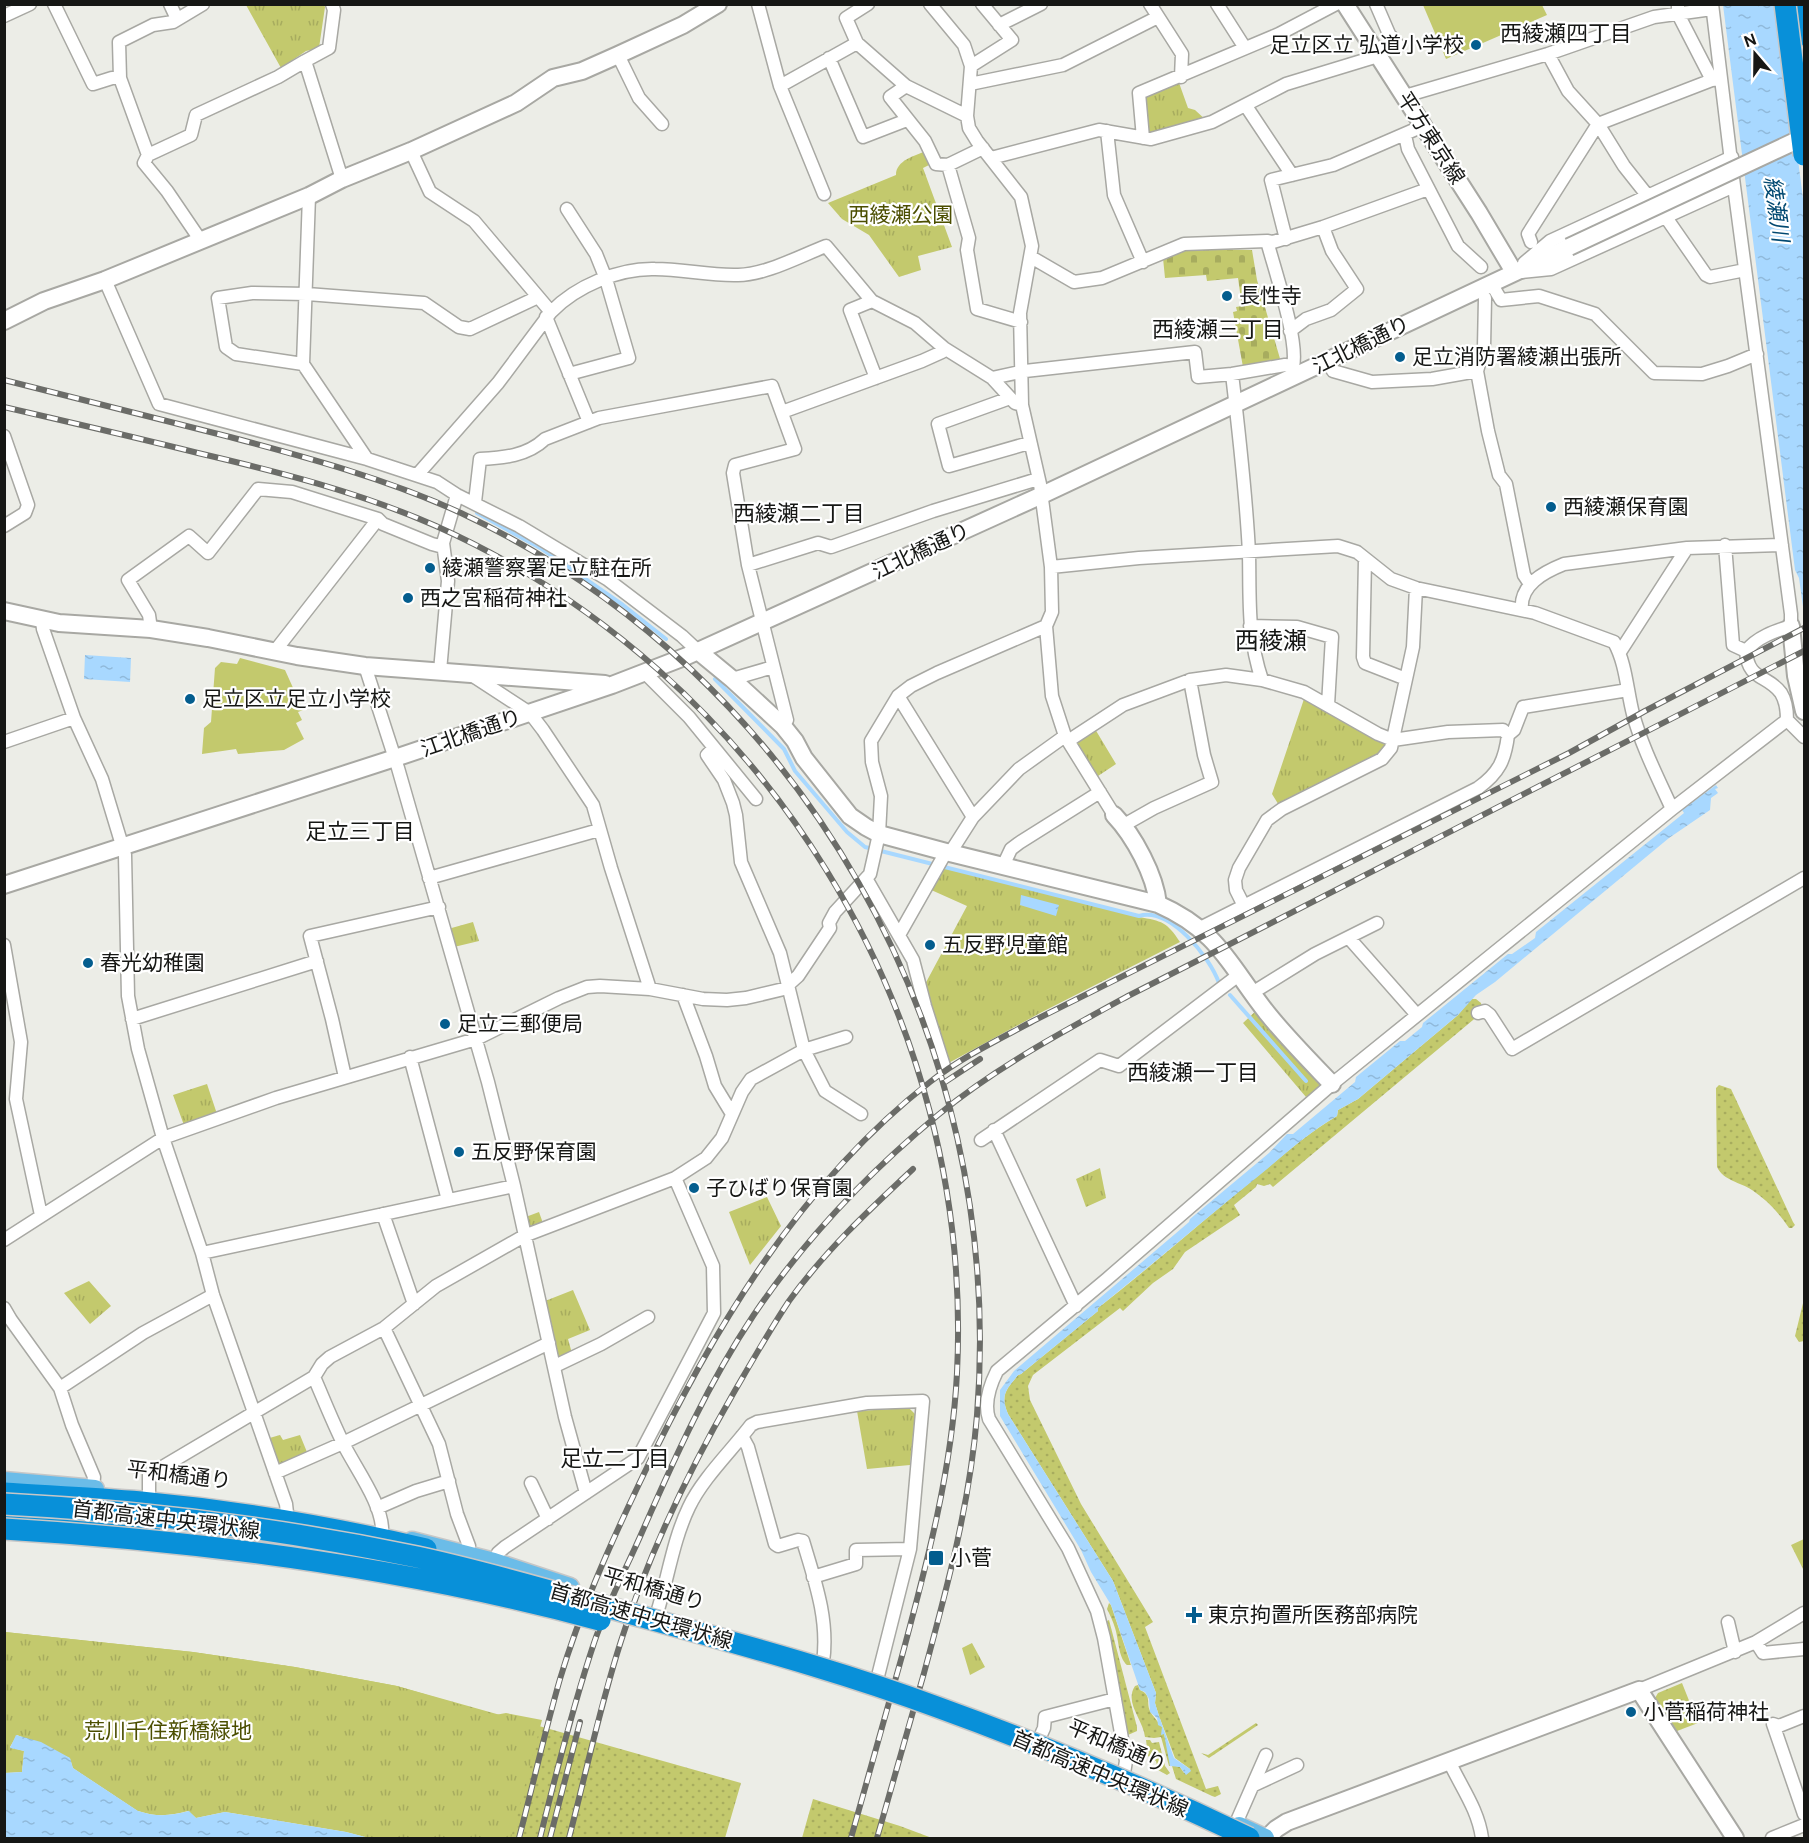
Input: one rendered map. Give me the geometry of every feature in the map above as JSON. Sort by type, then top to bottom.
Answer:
[{"type":"highway","points":[[1785,4],[1804,155]]},
{"type":"highway","points":[[1800,4],[1804,35]]},
{"type":"highway","points":[[4,1493],[141,1502],[310,1524],[427,1549],[488,1565],[554,1592]]},
{"type":"highway","name":"首都高速中央環状線","points":[[4,1504],[144,1515],[222,1524],[418,1558],[554,1592],[767,1652],[935,1706],[1134,1786],[1233,1835]]},
{"type":"highway","points":[[4,1515],[150,1527],[278,1542],[412,1566],[517,1598]]},
{"type":"highway","name":"首都高速中央環状線","points":[[4,1529],[245,1550],[356,1567],[517,1598],[767,1666],[929,1719],[1233,1835]]},
{"type":"main road","name":"平和橋通り","points":[[4,1481],[149,1493],[287,1513],[381,1533],[494,1562],[584,1592],[768,1644],[1040,1737],[1125,1773],[1233,1835]]},
{"type":"main road","name":"平和橋通り","points":[[4,1510],[144,1522],[267,1541],[434,1572],[622,1618],[769,1661],[884,1698],[996,1737],[1233,1835],[1266,1839]]},
{"type":"main road","points":[[4,1534],[126,1543],[164,1534],[267,1541]]},
{"type":"street","points":[[4,16],[30,4]]},
{"type":"street","points":[[54,4],[93,84],[120,78]]},
{"type":"street","points":[[170,4],[177,19]]},
{"type":"street","points":[[201,241],[167,191],[144,163],[147,155],[120,78],[119,42],[153,25],[172,22],[203,4]]},
{"type":"street","points":[[147,155],[191,135],[196,116],[278,77],[329,48],[334,10],[332,4]]},
{"type":"street","points":[[4,321],[44,302],[105,280],[309,196],[342,179],[411,151],[516,103],[553,78],[582,71],[618,55],[682,25],[718,4]]},
{"type":"street","points":[[758,4],[780,86],[824,194]]},
{"type":"street","points":[[868,4],[846,18],[857,43],[906,86],[967,116]]},
{"type":"street","points":[[930,4],[964,45],[971,66],[967,116],[969,128],[1021,197],[1032,246],[1020,313],[1020,372],[1022,405],[1040,487],[1051,567],[1052,612],[1046,626],[1052,696],[1067,739],[1135,843],[1155,888],[1158,904]]},
{"type":"street","points":[[971,66],[1012,40],[982,4]]},
{"type":"street","points":[[999,25],[1041,4]]},
{"type":"street","points":[[1150,4],[1182,54],[1181,77]]},
{"type":"street","points":[[1217,4],[1245,48]]},
{"type":"street","points":[[1143,138],[1139,93],[1181,77],[1336,4]]},
{"type":"street","name":"平方東京線","points":[[1345,4],[1479,213],[1514,272]]},
{"type":"street","points":[[1376,4],[1389,34],[1399,46]]},
{"type":"street","points":[[1405,96],[1548,54],[1678,9],[1712,7],[1717,80],[1732,157],[1782,545],[1796,676],[1804,711]]},
{"type":"street","points":[[1678,9],[1717,80]]},
{"type":"street","points":[[970,84],[1063,65],[1158,17]]},
{"type":"street","points":[[780,86],[857,43]]},
{"type":"street","points":[[1548,54],[1568,92],[1598,124],[1624,166],[1647,195]]},
{"type":"street","points":[[618,55],[639,98],[662,123]]},
{"type":"street","points":[[906,86],[890,97],[925,141],[936,164],[948,165],[987,153],[1099,130],[1151,139],[1212,123],[1286,84],[1378,56]]},
{"type":"street","points":[[829,58],[863,137],[907,120]]},
{"type":"street","points":[[305,61],[342,179]]},
{"type":"street","points":[[1531,242],[1528,234],[1598,124],[1717,80]]},
{"type":"street","points":[[1246,106],[1292,175]]},
{"type":"street","points":[[1286,239],[1271,180],[1333,165],[1423,126]]},
{"type":"street","points":[[1107,131],[1114,195],[1143,262]]},
{"type":"street","points":[[1405,135],[1408,149],[1458,246],[1481,267]]},
{"type":"street","name":"江北橋通り","points":[[4,885],[530,713],[612,685],[698,651],[762,623],[1040,487],[1235,404],[1296,370],[1328,361],[1488,291],[1514,272],[1804,136]]},
{"type":"street","points":[[411,151],[430,192],[474,221],[538,297],[548,315],[589,422]]},
{"type":"street","points":[[1514,272],[1550,241],[1732,157]]},
{"type":"street","points":[[948,165],[969,238],[967,250],[977,309],[1021,322]]},
{"type":"street","points":[[1705,169],[1718,172],[1721,177],[1721,189],[1716,193]]},
{"type":"street","points":[[1514,272],[1551,269],[1734,186]]},
{"type":"street","points":[[1031,258],[1074,282],[1102,278],[1184,244],[1274,242],[1428,189]]},
{"type":"street","points":[[309,196],[303,364],[367,459]]},
{"type":"street","points":[[567,209],[596,254],[606,279],[629,358],[569,374]]},
{"type":"street","points":[[1665,216],[1706,275],[1710,277],[1745,270]]},
{"type":"street","points":[[1290,331],[1306,319],[1331,310],[1357,289],[1332,251],[1323,227]]},
{"type":"street","points":[[992,378],[1020,372],[1195,352],[1198,377],[1285,365],[1296,370],[1290,331],[1266,241]]},
{"type":"street","points":[[418,474],[498,383],[548,315],[585,287],[620,273],[654,268],[740,275],[762,271],[826,246],[872,301],[915,323],[944,348],[992,378],[1010,398],[1022,405]]},
{"type":"street","points":[[105,280],[159,404],[418,474],[519,526],[607,579],[682,636],[783,726],[795,741],[804,758],[850,816],[879,834],[1158,904],[1180,914],[1215,942],[1280,1030],[1332,1084]]},
{"type":"street","points":[[1488,291],[1501,300],[1539,296],[1595,314],[1654,373],[1702,374],[1757,354]]},
{"type":"street","points":[[1488,291],[1484,347],[1477,370],[1499,476],[1506,484],[1524,575],[1530,584]]},
{"type":"street","points":[[303,364],[231,352],[226,348],[218,298],[252,293],[307,294],[424,303],[459,327],[470,329],[538,297]]},
{"type":"street","points":[[872,301],[850,310],[876,378]]},
{"type":"street","points":[[782,412],[922,361],[942,352],[944,348]]},
{"type":"street","points":[[1328,361],[1333,371],[1372,382],[1432,379],[1477,370]]},
{"type":"street","points":[[1232,374],[1249,553],[1250,626],[1254,658],[1262,680]]},
{"type":"street","points":[[475,502],[480,459],[516,455],[539,445],[545,439],[599,418],[772,386],[795,449],[735,465],[733,473],[748,565],[787,720],[783,726]]},
{"type":"street","points":[[1010,398],[938,424],[949,466],[1029,443]]},
{"type":"street","points":[[4,436],[27,505],[25,513],[4,526]]},
{"type":"street","points":[[748,565],[818,543],[831,547],[933,511],[1040,487]]},
{"type":"street","points":[[151,629],[149,615],[128,580],[189,536],[208,553],[258,489],[292,492],[378,519],[383,524],[443,547]]},
{"type":"street","points":[[440,671],[448,581],[443,547],[457,495]]},
{"type":"street","points":[[275,651],[378,519]]},
{"type":"street","points":[[1725,545],[1733,645],[1746,651]]},
{"type":"street","points":[[1522,610],[1521,602],[1530,584],[1548,570],[1564,564],[1687,548],[1782,545]]},
{"type":"street","points":[[1051,567],[1139,558],[1338,546],[1357,552],[1391,579],[1416,588],[1522,610],[1614,642],[1620,652],[1633,715],[1672,809]]},
{"type":"street","points":[[1620,652],[1687,548]]},
{"type":"street","points":[[1365,560],[1362,657],[1365,663],[1406,679]]},
{"type":"street","points":[[1244,906],[1236,890],[1235,880],[1239,868],[1267,820],[1282,809],[1382,759],[1391,748],[1413,647],[1416,588]]},
{"type":"street","points":[[4,611],[75,625],[151,629],[365,666],[612,685]]},
{"type":"street","points":[[42,620],[43,629],[74,718],[102,779],[123,846],[128,996],[138,1049],[163,1138],[202,1252],[213,1295],[286,1504],[287,1513]]},
{"type":"street","points":[[4,1240],[163,1138],[276,1098],[476,1039],[559,998],[587,987],[650,989],[727,1000],[746,998],[788,987],[830,928],[829,923],[835,912],[867,880],[870,874],[879,834],[881,796],[872,762],[871,741],[898,696],[911,686],[937,673],[1046,626]]},
{"type":"street","points":[[1250,626],[1297,627],[1332,637],[1328,705]]},
{"type":"street","points":[[1746,651],[1758,639],[1791,626]]},
{"type":"street","points":[[1746,651],[1747,662],[1752,671],[1781,693],[1786,706],[1787,720],[1804,737]]},
{"type":"street","points":[[365,666],[395,758],[476,1039],[514,1186],[565,1417],[586,1493]]},
{"type":"street","points":[[732,679],[773,667]]},
{"type":"street","points":[[644,672],[689,717],[756,799]]},
{"type":"street","points":[[469,674],[530,713],[593,805],[650,989]]},
{"type":"street","points":[[898,935],[973,817],[1019,770],[1123,705],[1190,680],[1226,675],[1262,680],[1304,692],[1393,740],[1448,732],[1503,730],[1508,735]]},
{"type":"street","points":[[1119,820],[1154,808],[1212,782],[1204,755],[1190,680]]},
{"type":"street","points":[[1200,928],[1478,788],[1492,778],[1501,764],[1508,735],[1514,730],[1522,707],[1628,690]]},
{"type":"street","points":[[898,696],[973,817]]},
{"type":"street","points":[[4,742],[74,718]]},
{"type":"street","points":[[1125,1773],[1126,1761],[1101,1622],[1083,1577],[1068,1548],[987,1414],[990,1385],[997,1371],[1076,1306],[1332,1084],[1672,809],[1787,720]]},
{"type":"street","points":[[714,748],[706,755],[724,780],[733,803],[741,861],[780,953],[804,1050],[825,1092],[861,1114]]},
{"type":"street","points":[[1003,866],[1011,849],[1101,792]]},
{"type":"street","points":[[429,878],[599,830]]},
{"type":"street","points":[[1478,1012],[1485,1011],[1490,1015],[1512,1050],[1804,878]]},
{"type":"street","points":[[867,880],[913,960],[944,1066]]},
{"type":"street","points":[[345,1077],[310,936],[439,907]]},
{"type":"street","points":[[1252,993],[1315,954],[1377,923]]},
{"type":"street","points":[[1349,938],[1417,1016]]},
{"type":"street","points":[[4,945],[21,1042],[16,1099],[41,1215]]},
{"type":"street","points":[[132,1019],[317,962]]},
{"type":"street","points":[[981,1140],[1100,1060],[1119,1066],[1240,974]]},
{"type":"street","points":[[683,995],[715,1086],[732,1114]]},
{"type":"street","points":[[149,1493],[149,1475],[314,1377],[322,1364],[330,1357],[384,1328],[436,1286],[525,1236],[675,1178],[706,1158],[722,1138],[742,1092],[751,1079],[804,1050],[846,1037]]},
{"type":"street","points":[[410,1058],[448,1200]]},
{"type":"street","points":[[994,1130],[1076,1306]]},
{"type":"street","points":[[494,1562],[498,1553],[638,1458],[714,1313],[712,1266],[675,1178]]},
{"type":"street","points":[[202,1252],[514,1186]]},
{"type":"street","points":[[383,1214],[414,1304]]},
{"type":"street","points":[[60,1388],[143,1333],[213,1295]]},
{"type":"street","points":[[4,1308],[60,1388],[72,1425],[94,1477],[93,1488]]},
{"type":"street","points":[[555,1366],[601,1344],[648,1317]]},
{"type":"street","points":[[384,1328],[439,1444],[469,1546],[466,1554]]},
{"type":"street","points":[[275,1473],[344,1443],[549,1343]]},
{"type":"street","points":[[314,1377],[377,1508],[382,1524],[381,1533]]},
{"type":"street","points":[[657,1613],[666,1575],[688,1508],[751,1425],[757,1422],[867,1403],[923,1401],[910,1549],[877,1680]]},
{"type":"street","points":[[742,1436],[747,1446],[775,1544],[778,1546],[798,1540],[803,1541],[823,1610],[825,1648],[823,1662]]},
{"type":"street","points":[[377,1508],[416,1491],[449,1481]]},
{"type":"street","points":[[531,1483],[548,1519]]},
{"type":"street","points":[[813,1577],[855,1564],[856,1550],[910,1549]]},
{"type":"street","points":[[1266,1839],[1276,1828],[1287,1822],[1735,1652],[1804,1613]]},
{"type":"street","points":[[1728,1622],[1735,1652]]},
{"type":"street","points":[[1756,1642],[1763,1653],[1804,1649]]},
{"type":"street","points":[[1639,1690],[1735,1839]]},
{"type":"street","points":[[1040,1737],[1045,1717],[1115,1699]]},
{"type":"street","points":[[1804,1716],[1779,1726],[1773,1724],[1804,1814]]},
{"type":"street","points":[[1233,1835],[1266,1755]]},
{"type":"street","points":[[1449,1761],[1474,1808],[1482,1839]]},
{"type":"street","points":[[1254,1785],[1297,1765]]},
{"type":"street","points":[[1772,1839],[1804,1825]]},
{"type":"green space","points":[[246,5],[324,5],[319,48],[306,51],[281,68]]},
{"type":"green space","points":[[1423,5],[1542,5],[1547,15],[1446,59]]},
{"type":"green space","points":[[1178,80],[1188,108],[1195,110],[1207,121],[1144,136],[1141,94]]},
{"type":"green space","name":"西綾瀬公園","points":[[926,151],[933,163],[923,168],[952,247],[918,256],[921,270],[899,277],[869,235],[842,219],[828,203],[896,175],[903,162]]},
{"type":"green space","points":[[1252,250],[1257,280],[1281,362],[1243,367],[1233,312],[1237,311],[1236,307],[1242,306],[1238,278],[1207,281],[1206,275],[1165,278],[1163,258],[1183,251]]},
{"type":"green space","points":[[240,658],[285,670],[303,710],[298,712],[302,720],[296,723],[304,739],[284,750],[238,754],[236,749],[202,754],[204,728],[211,722],[215,668],[221,662],[237,664]]},
{"type":"green space","points":[[1305,696],[1390,743],[1381,758],[1280,807],[1272,794]]},
{"type":"green space","points":[[1095,729],[1116,764],[1098,776],[1076,741]]},
{"type":"green space","points":[[941,866],[1159,921],[1171,930],[1180,942],[1042,1012],[945,1065],[923,988],[967,906],[929,889]]},
{"type":"green space","points":[[473,922],[479,941],[454,947],[448,929]]},
{"type":"green space","points":[[1471,999],[1476,999],[1481,1003],[1482,1008],[1479,1015],[1273,1187],[1270,1184],[1264,1186],[1257,1184],[1234,1205],[1240,1215],[1185,1252],[1173,1269],[1153,1283],[1123,1311],[1120,1308],[1033,1375],[1028,1386],[1030,1400],[1081,1504],[1153,1622],[1145,1627],[1206,1789],[1218,1786],[1221,1794],[1215,1797],[1176,1779],[1172,1766],[1169,1766],[1161,1737],[1145,1737],[1132,1699],[1132,1692],[1138,1685],[1147,1696],[1150,1711],[1162,1727],[1172,1765],[1180,1767],[1184,1773],[1190,1769],[1175,1758],[1155,1703],[1156,1693],[1113,1581],[1008,1414],[1004,1397],[1018,1375],[1098,1311],[1098,1308],[1288,1151],[1337,1116],[1338,1110],[1358,1099],[1458,1015]]},
{"type":"green space","points":[[1258,1009],[1325,1084],[1306,1097],[1243,1023]]},
{"type":"green space","points":[[207,1084],[218,1117],[185,1128],[173,1095]]},
{"type":"green space","points":[[1719,1085],[1731,1089],[1795,1225],[1792,1228],[1789,1228],[1763,1198],[1728,1178],[1717,1167],[1716,1088]]},
{"type":"green space","points":[[1100,1168],[1106,1198],[1086,1207],[1076,1179]]},
{"type":"green space","points":[[767,1197],[781,1226],[750,1265],[729,1212]]},
{"type":"green space","points":[[539,1212],[544,1226],[526,1233],[523,1218]]},
{"type":"green space","points":[[89,1281],[111,1306],[90,1324],[64,1293]]},
{"type":"green space","points":[[573,1290],[590,1330],[568,1339],[573,1357],[556,1365],[540,1303]]},
{"type":"green space","points":[[1804,1299],[1804,1341],[1799,1342],[1795,1336]]},
{"type":"green space","points":[[909,1408],[915,1414],[910,1465],[867,1469],[857,1411]]},
{"type":"green space","points":[[280,1435],[283,1440],[300,1435],[309,1457],[277,1470],[266,1439]]},
{"type":"green space","points":[[1804,1539],[1804,1571],[1791,1545]]},
{"type":"green space","points":[[1109,1603],[1131,1665],[1127,1665],[1122,1658],[1115,1628],[1107,1609]]},
{"type":"green space","points":[[1109,1620],[1137,1727],[1137,1731],[1128,1735],[1107,1621]]},
{"type":"green space","name":"荒川千住新橋緑地","points":[[5,1632],[193,1652],[295,1667],[397,1686],[741,1783],[725,1838],[468,1838],[472,1804],[138,1811],[73,1768],[70,1758],[33,1739]]},
{"type":"green space","name":"荒川千住新橋緑地","points":[[5,1632],[193,1652],[295,1667],[397,1686],[495,1715],[506,1713],[542,1720],[511,1838],[369,1838],[346,1832],[225,1812],[196,1818],[188,1811],[163,1815],[145,1813],[138,1811],[73,1768],[70,1758],[17,1735],[10,1747],[24,1751],[22,1772],[5,1773]]},
{"type":"green space","points":[[972,1643],[985,1667],[970,1675],[962,1648]]},
{"type":"green space","points":[[1682,1683],[1698,1723],[1677,1731],[1655,1698],[1658,1693]]},
{"type":"green space","points":[[1256,1723],[1258,1725],[1209,1758],[1201,1753],[1208,1755]]},
{"type":"green space","points":[[1146,1740],[1152,1743],[1159,1742],[1165,1766],[1170,1773],[1167,1775],[1158,1770],[1156,1761],[1148,1756]]},
{"type":"green space","points":[[813,1799],[900,1826],[932,1838],[802,1838]]},
{"type":"water","name":"綾瀬川","points":[[1723,5],[1778,5],[1804,206],[1804,614],[1799,578],[1795,570]]},
{"type":"water","points":[[85,655],[131,658],[130,682],[84,679]]},
{"type":"water","points":[[1716,785],[1718,788],[1715,789],[1718,793],[1711,798],[1710,810],[1669,838],[1495,982],[1476,995],[1458,1015],[1358,1099],[1338,1110],[1337,1116],[1298,1144],[1098,1308],[1098,1311],[1018,1375],[1007,1389],[1004,1397],[1008,1414],[1113,1581],[1156,1693],[1155,1703],[1174,1758],[1191,1771],[1186,1775],[1180,1767],[1170,1766],[1164,1734],[1161,1735],[1162,1727],[1158,1725],[1157,1718],[1150,1712],[1149,1699],[1145,1692],[1140,1690],[1111,1605],[1081,1550],[1000,1416],[1000,1390],[1014,1371],[1269,1153],[1287,1134],[1293,1134],[1355,1082],[1356,1077],[1400,1041],[1405,1041],[1422,1027],[1423,1023],[1508,954],[1512,954],[1535,938],[1536,932],[1684,813],[1682,810]]},
{"type":"water","points":[[1021,895],[1059,905],[1056,916],[1020,905]]},
{"type":"water","points":[[16,1735],[41,1742],[70,1758],[73,1768],[138,1811],[163,1815],[189,1811],[196,1818],[225,1812],[346,1832],[369,1838],[5,1838],[5,1773],[22,1772],[24,1751],[10,1748]]},
{"type":"waterway","points":[[477,513],[542,549],[623,605],[666,639]]},
{"type":"waterway","points":[[715,679],[784,749],[795,771],[847,832],[865,847],[1139,916],[1151,915],[1163,919],[1176,926],[1198,948],[1219,983]]},
{"type":"waterway","points":[[1230,995],[1306,1081]]},
{"type":"railway","points":[[4,380],[260,445],[318,461],[405,490],[461,513],[583,583],[691,669],[783,770],[859,883],[917,1007],[957,1138],[978,1275],[977,1415],[969,1480],[933,1641],[877,1838]]},
{"type":"railway","points":[[4,407],[259,468],[348,493],[436,526],[553,590],[658,670],[750,764],[826,870],[887,986],[929,1110],[953,1240],[957,1373],[950,1445],[937,1516],[902,1656],[851,1838]]},
{"type":"railway","points":[[519,1838],[568,1654],[596,1580],[666,1428],[727,1318],[762,1265],[839,1167],[883,1123],[942,1073],[993,1042],[1569,753],[1804,628]]},
{"type":"railway","points":[[540,1838],[572,1715],[599,1628],[694,1420],[737,1341],[773,1288],[815,1234],[887,1160],[938,1115],[982,1082],[1078,1023],[1804,651]]},
{"type":"railway","points":[[945,1082],[980,1059]]},
{"type":"railway","points":[[569,1838],[606,1690],[621,1641],[656,1546],[700,1453],[789,1301],[832,1249],[913,1169]]},
{"type":"railway","points":[[550,1838],[580,1722]]},
{"type":"place","name":"足立区立 弘道小学校","points":[[1476,45]]},
{"type":"place","name":"長性寺","points":[[1227,296]]},
{"type":"place","name":"足立消防署綾瀬出張所","points":[[1400,357]]},
{"type":"place","name":"西綾瀬保育園","points":[[1551,507]]},
{"type":"place","name":"綾瀬警察署足立駐在所","points":[[430,568]]},
{"type":"place","name":"西之宮稲荷神社","points":[[408,598]]},
{"type":"place","name":"足立区立足立小学校","points":[[190,699]]},
{"type":"place","name":"五反野児童館","points":[[930,945]]},
{"type":"place","name":"春光幼稚園","points":[[88,963]]},
{"type":"place","name":"足立三郵便局","points":[[445,1024]]},
{"type":"place","name":"五反野保育園","points":[[459,1152]]},
{"type":"place","name":"子ひばり保育園","points":[[694,1188]]},
{"type":"place","name":"小菅","points":[[936,1558]]},
{"type":"place","name":"東京拘置所医務部病院","points":[[1194,1615]]},
{"type":"place","name":"小菅稲荷神社","points":[[1631,1712]]},
{"type":"district","name":"西綾瀬四丁目","points":[[1566,33]]},
{"type":"district","name":"西綾瀬三丁目","points":[[1218,329]]},
{"type":"district","name":"西綾瀬二丁目","points":[[799,513]]},
{"type":"district","name":"西綾瀬","points":[[1271,641]]},
{"type":"district","name":"足立三丁目","points":[[360,831]]},
{"type":"district","name":"西綾瀬一丁目","points":[[1193,1072]]},
{"type":"district","name":"足立二丁目","points":[[615,1458]]}]
